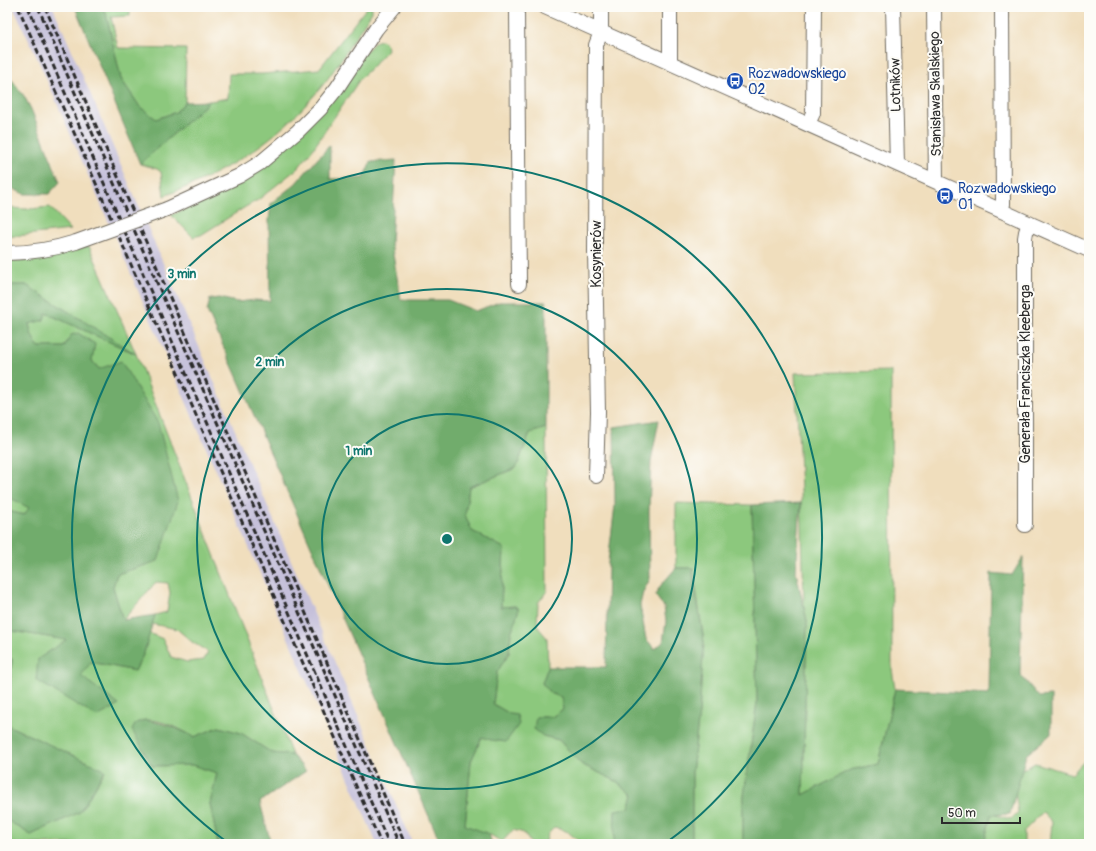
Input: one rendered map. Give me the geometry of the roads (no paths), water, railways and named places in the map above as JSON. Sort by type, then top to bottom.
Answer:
[{"type":"street","points":[[376,29],[387,7]]},
{"type":"street","points":[[7,253],[62,247],[168,209],[239,176],[260,163],[279,148],[321,108],[348,72],[376,29],[394,7]]},
{"type":"street","points":[[517,7],[518,284]]},
{"type":"street","name":"Kosynierów","points":[[596,476],[598,412],[595,252],[596,45],[601,32],[601,7]]},
{"type":"street","points":[[670,7],[670,63]]},
{"type":"street","points":[[808,124],[813,113],[814,7]]},
{"type":"street","name":"Lotników","points":[[893,7],[897,164]]},
{"type":"street","name":"Stanisława Skalskiego","points":[[934,7],[936,181]]},
{"type":"street","points":[[1001,210],[1003,204],[1002,7]]},
{"type":"street","points":[[551,8],[601,32],[1089,250]]},
{"type":"street","name":"Generała Franciszka Kleeberga","points":[[1025,525],[1025,238],[1029,223]]},
{"type":"railway","points":[[18,7],[76,137],[381,844]]},
{"type":"railway","points":[[28,7],[389,844]]},
{"type":"railway","points":[[38,7],[399,844]]},
{"type":"railway","points":[[45,7],[405,844]]},
{"type":"place","name":"Rozwadowskiego 02","points":[[735,81]]},
{"type":"place","name":"Rozwadowskiego 01","points":[[945,196]]}]
